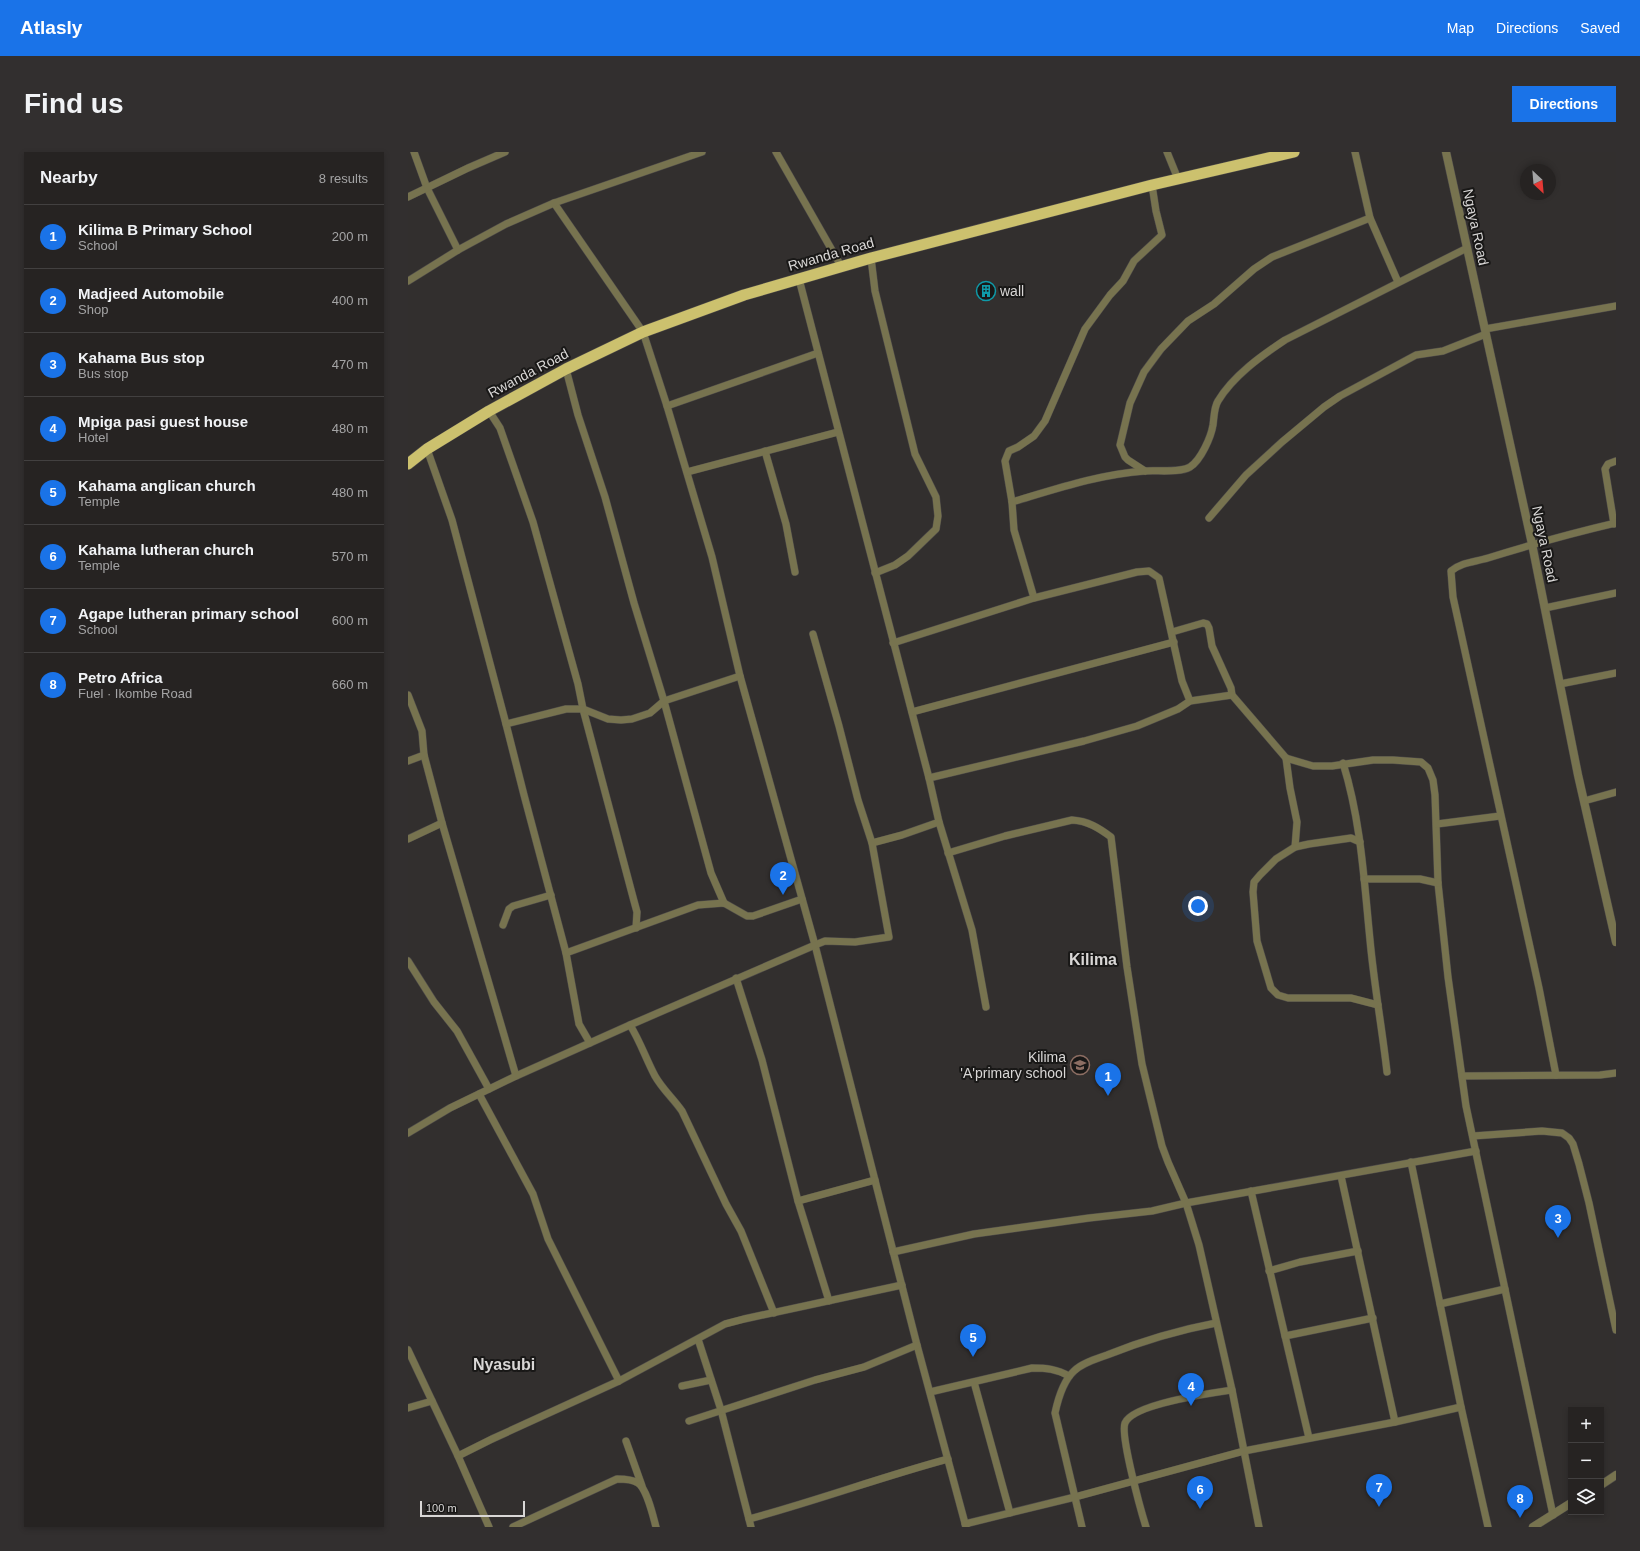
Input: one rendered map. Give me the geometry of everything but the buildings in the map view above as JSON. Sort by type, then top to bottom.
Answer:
[{"type":"highway","name":"Rwanda Road","points":[[408,464],[427,449],[488,410],[566,369],[643,332],[744,295],[871,258],[1152,185],[1294,152]]},
{"type":"street","points":[[414,152],[427,188],[458,250]]},
{"type":"street","points":[[408,197],[505,152]]},
{"type":"street","points":[[408,282],[458,250],[506,224],[554,203],[702,152]]},
{"type":"street","points":[[776,152],[841,266]]},
{"type":"street","points":[[1167,152],[1178,179]]},
{"type":"street","points":[[1355,152],[1370,218],[1398,282]]},
{"type":"street","name":"Ngaya Road","points":[[1446,152],[1532,544],[1584,801],[1616,942]]},
{"type":"street","points":[[1034,598],[1014,530],[1012,502],[1005,461],[1009,451],[1018,447],[1034,436],[1045,421],[1085,329],[1110,295],[1123,281],[1134,261],[1162,235],[1152,185]]},
{"type":"street","points":[[554,203],[643,332],[667,406],[712,557],[740,676],[815,945],[916,1345],[966,1526],[1010,1512],[1075,1497],[1244,1451],[1395,1422],[1461,1407]]},
{"type":"street","points":[[1145,471],[1125,457],[1120,445],[1130,403],[1144,372],[1161,349],[1188,321],[1214,304],[1254,269],[1272,257],[1370,218]]},
{"type":"street","points":[[1012,502],[1107,475],[1145,471],[1184,470],[1192,466],[1204,449],[1212,427],[1217,402],[1244,371],[1264,354],[1285,340],[1467,248]]},
{"type":"street","points":[[871,258],[875,291],[916,454],[936,497],[938,516],[936,529],[908,556],[895,565],[875,573]]},
{"type":"street","points":[[799,279],[893,644],[912,712],[939,822],[972,930],[986,1007]]},
{"type":"street","points":[[1209,518],[1246,475],[1282,442],[1324,407],[1340,396],[1416,355],[1443,351],[1485,332],[1616,306]]},
{"type":"street","points":[[667,406],[818,353]]},
{"type":"street","points":[[566,369],[578,414],[605,497],[634,603],[664,701],[711,873],[724,903]]},
{"type":"street","points":[[488,410],[500,428],[533,522],[578,684],[583,709],[637,912],[636,928]]},
{"type":"street","points":[[687,472],[838,432]]},
{"type":"street","points":[[427,449],[452,520],[551,894],[566,953],[579,1024],[590,1043]]},
{"type":"street","points":[[765,451],[786,524],[795,572]]},
{"type":"street","points":[[1556,1075],[1539,988],[1500,816],[1454,597],[1451,571],[1463,564],[1486,559],[1532,544],[1615,524],[1605,469],[1611,462],[1616,461]]},
{"type":"street","points":[[893,644],[1034,598],[1138,572],[1149,572],[1159,578],[1182,682],[1190,701]]},
{"type":"street","points":[[1544,608],[1616,593]]},
{"type":"street","points":[[1172,632],[1203,623],[1207,624],[1212,646],[1231,688],[1232,695],[1286,758],[1313,766],[1332,766],[1343,763],[1373,760],[1421,762],[1428,768],[1433,780],[1437,824],[1438,883],[1448,977],[1466,1106],[1553,1515]]},
{"type":"street","points":[[408,1133],[450,1108],[516,1076],[736,978],[815,945],[825,941],[855,942],[889,937],[872,843],[858,800],[840,726],[813,634]]},
{"type":"street","points":[[912,712],[1174,642]]},
{"type":"street","points":[[1560,684],[1616,673]]},
{"type":"street","points":[[506,724],[538,717],[555,711],[583,709],[604,718],[627,720],[650,713],[664,701],[740,676]]},
{"type":"street","points":[[408,695],[422,732],[424,755],[442,823],[516,1076]]},
{"type":"street","points":[[929,778],[1084,741],[1136,726],[1178,709],[1190,701],[1232,695]]},
{"type":"street","points":[[408,761],[424,755]]},
{"type":"street","points":[[1286,758],[1297,822],[1295,847]]},
{"type":"street","points":[[1343,763],[1353,797],[1360,842],[1387,1072]]},
{"type":"street","points":[[1584,801],[1616,792]]},
{"type":"street","points":[[1437,824],[1500,816]]},
{"type":"street","points":[[948,853],[1005,836],[1072,820],[1084,821],[1101,830],[1111,838],[1127,967],[1142,1064],[1162,1146],[1186,1203],[1210,1286],[1216,1323],[1232,1390],[1259,1527]]},
{"type":"street","points":[[872,843],[902,835],[939,822]]},
{"type":"street","points":[[408,839],[442,823]]},
{"type":"street","points":[[1360,842],[1351,838],[1309,844],[1295,847],[1276,859],[1254,882],[1257,941],[1271,988],[1278,995],[1288,998],[1351,998],[1378,1005]]},
{"type":"street","points":[[1364,879],[1420,879],[1438,883]]},
{"type":"street","points":[[503,925],[509,909],[513,906],[551,894]]},
{"type":"street","points":[[566,953],[698,905],[724,903],[747,916],[753,916],[802,899]]},
{"type":"street","points":[[408,961],[434,1002],[457,1031],[489,1089]]},
{"type":"street","points":[[736,978],[762,1060],[798,1201],[829,1301]]},
{"type":"street","points":[[630,1025],[640,1041],[655,1075],[666,1093],[676,1102],[682,1111],[726,1204],[741,1231],[774,1313]]},
{"type":"street","points":[[1462,1076],[1600,1075],[1616,1073]]},
{"type":"street","points":[[479,1094],[533,1194],[548,1239],[619,1381]]},
{"type":"street","points":[[1473,1136],[1542,1131],[1562,1133],[1569,1138],[1573,1144],[1589,1203],[1616,1330]]},
{"type":"street","points":[[893,1252],[974,1234],[1152,1211],[1186,1203],[1476,1151]]},
{"type":"street","points":[[1412,1162],[1461,1407],[1488,1527]]},
{"type":"street","points":[[1341,1176],[1395,1422]]},
{"type":"street","points":[[798,1201],[875,1180]]},
{"type":"street","points":[[1251,1192],[1309,1438]]},
{"type":"street","points":[[1269,1271],[1300,1262],[1358,1251]]},
{"type":"street","points":[[458,1456],[619,1381],[725,1324],[902,1285]]},
{"type":"street","points":[[1440,1304],[1505,1289]]},
{"type":"street","points":[[1285,1336],[1373,1318]]},
{"type":"street","points":[[1082,1527],[1055,1413],[1058,1399],[1069,1376],[1080,1367],[1116,1351],[1171,1333],[1216,1323]]},
{"type":"street","points":[[698,1339],[721,1410],[751,1527]]},
{"type":"street","points":[[689,1421],[815,1380],[864,1367],[916,1345]]},
{"type":"street","points":[[408,1350],[458,1456],[489,1527]]},
{"type":"street","points":[[930,1392],[1032,1368],[1059,1370],[1069,1376]]},
{"type":"street","points":[[682,1386],[711,1380]]},
{"type":"street","points":[[974,1382],[1010,1512]]},
{"type":"street","points":[[1146,1527],[1134,1480],[1125,1434],[1125,1424],[1128,1419],[1148,1408],[1188,1397],[1232,1390]]},
{"type":"street","points":[[408,1408],[432,1401]]},
{"type":"street","points":[[626,1441],[656,1527]]},
{"type":"street","points":[[749,1519],[792,1508],[904,1471],[948,1459]]},
{"type":"street","points":[[1604,1482],[1616,1475]]},
{"type":"street","points":[[514,1527],[617,1479],[632,1480],[643,1488]]},
{"type":"street","points":[[1533,1527],[1568,1505]]},
{"type":"place","name":"wall","points":[[986,291]]},
{"type":"place","name":"Madjeed Automobile","points":[[783,895]]},
{"type":"place","name":"Kilima 'A'primary school","points":[[1080,1065]]},
{"type":"place","name":"Kilima B Primary School","points":[[1108,1096]]},
{"type":"place","name":"Kahama Bus stop","points":[[1558,1238]]},
{"type":"place","name":"Kahama anglican church","points":[[973,1357]]},
{"type":"place","name":"Mpiga pasi guest house","points":[[1191,1406]]},
{"type":"place","name":"Agape lutheran primary school","points":[[1379,1507]]},
{"type":"place","name":"Kahama lutheran church","points":[[1200,1509]]},
{"type":"place","name":"Petro Africa","points":[[1520,1518]]},
{"type":"district","name":"Kilima","points":[[1093,959]]},
{"type":"district","name":"Nyasubi","points":[[504,1364]]}]
